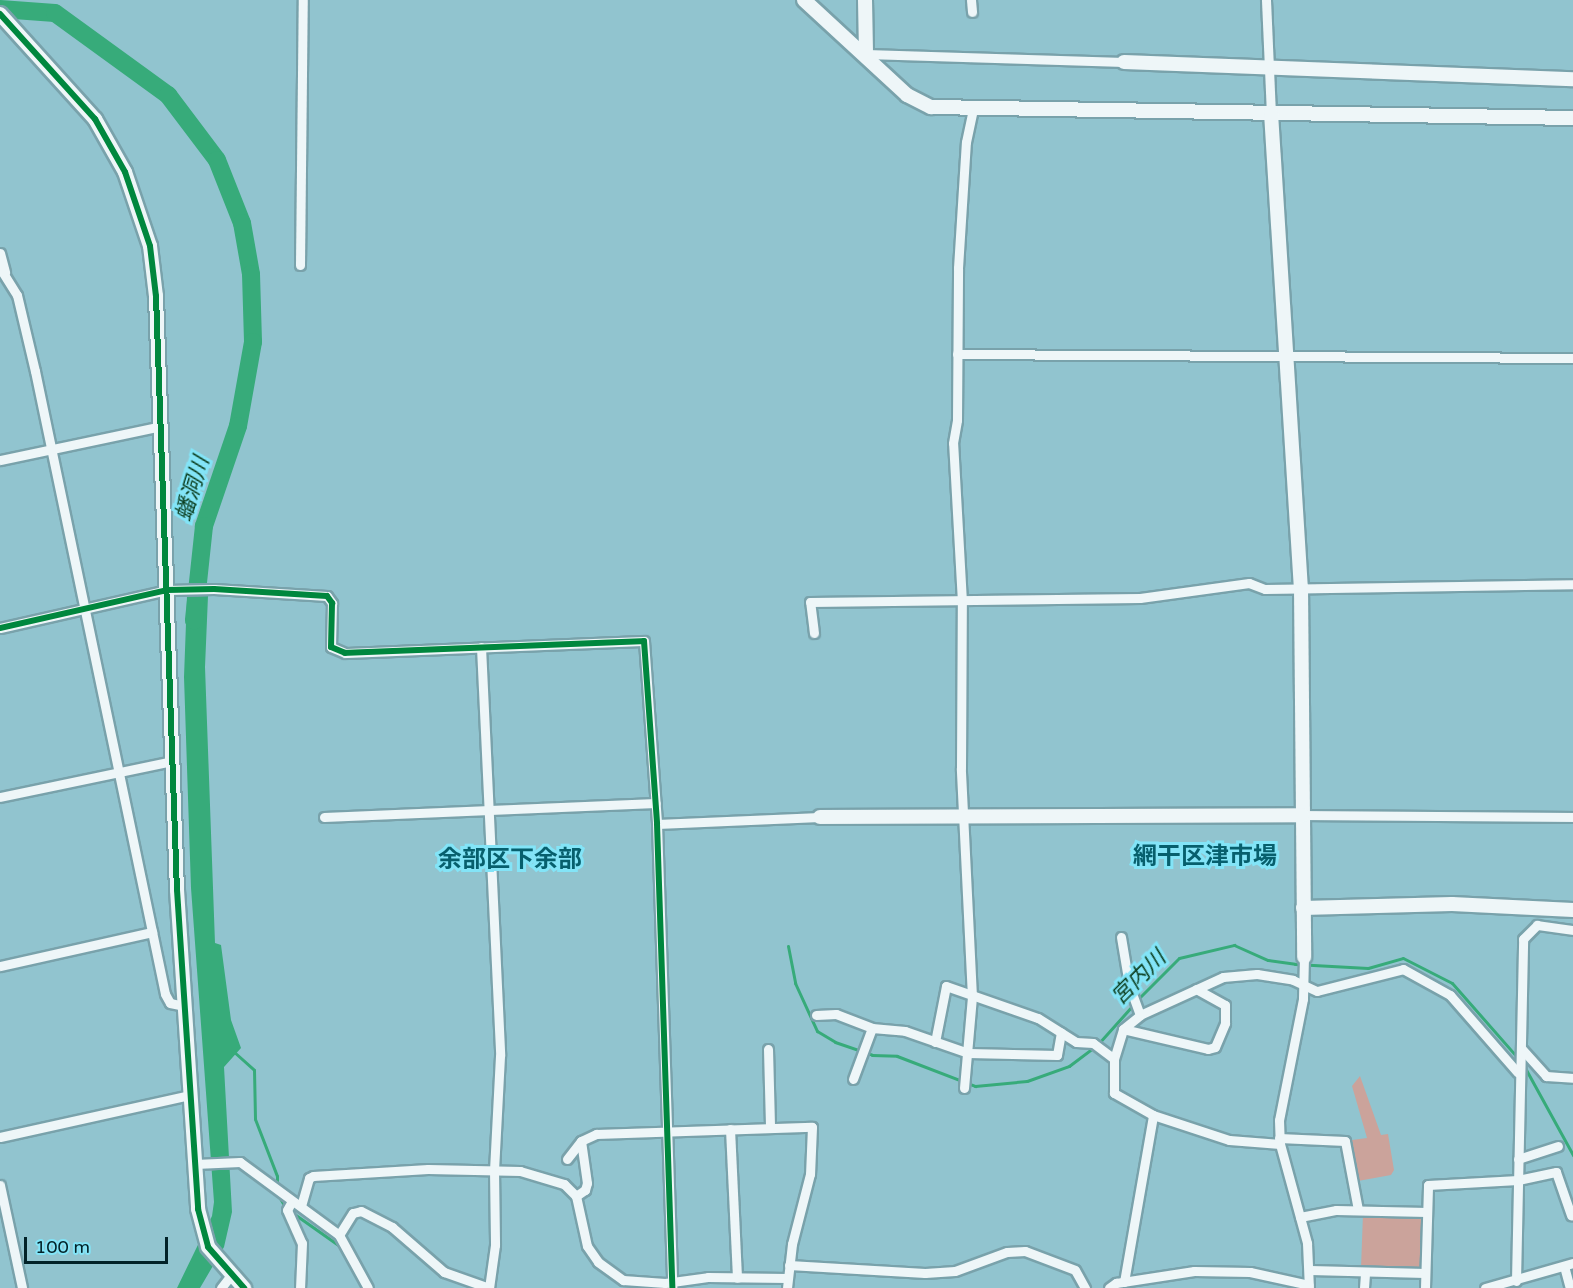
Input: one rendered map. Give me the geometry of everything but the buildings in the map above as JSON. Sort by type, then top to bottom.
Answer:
[{"type":"street","points":[[300,265],[303,0]]},
{"type":"street","points":[[804,0],[922,105],[972,108],[1573,118]]},
{"type":"street","points":[[865,0],[866,54]]},
{"type":"street","points":[[971,0],[972,12]]},
{"type":"street","points":[[1108,1288],[1124,1282],[1215,1272],[1250,1272],[1309,1286],[1310,1270],[1300,1217],[1280,1141],[1280,1100],[1298,1033],[1304,986],[1301,587],[1266,0]]},
{"type":"street","points":[[0,14],[82,100],[113,148],[135,194],[154,270],[172,761],[184,1006],[199,1219],[204,1239],[218,1261],[244,1288]]},
{"type":"street","points":[[866,54],[1573,79]]},
{"type":"street","points":[[965,1083],[972,997],[964,816],[962,602],[953,443],[957,420],[957,354],[966,142],[972,108]]},
{"type":"street","points":[[0,253],[5,273],[19,300],[167,1000],[184,1006]]},
{"type":"street","points":[[0,283],[5,273]]},
{"type":"street","points":[[957,354],[1573,358]]},
{"type":"street","points":[[0,460],[160,426]]},
{"type":"street","points":[[814,633],[810,602],[962,602],[1140,598],[1249,583],[1265,589],[1573,584]]},
{"type":"street","points":[[0,628],[167,590],[214,589],[327,596],[332,603],[331,647],[345,652],[644,640],[657,824],[673,1284]]},
{"type":"street","points":[[339,1235],[353,1213],[361,1212],[392,1227],[444,1272],[489,1288],[495,1245],[494,1170],[500,1056],[486,811],[482,647]]},
{"type":"street","points":[[0,797],[119,770],[172,761]]},
{"type":"street","points":[[324,817],[656,803]]},
{"type":"street","points":[[657,824],[820,817],[1302,815],[1573,817]]},
{"type":"street","points":[[1303,908],[1452,904],[1573,910]]},
{"type":"street","points":[[1516,1281],[1518,1073],[1521,1048],[1523,939],[1537,925],[1573,930]]},
{"type":"street","points":[[0,966],[152,932]]},
{"type":"street","points":[[1121,937],[1140,1015]]},
{"type":"street","points":[[1358,1210],[1345,1141],[1229,1140],[1153,1115],[1114,1093],[1114,1059],[1124,1029],[1140,1015],[1196,988],[1236,974],[1293,980],[1317,992],[1396,968],[1412,972],[1450,995],[1518,1073]]},
{"type":"street","points":[[935,1042],[946,986],[967,991],[972,997],[1038,1018],[1076,1042],[1095,1046],[1114,1059]]},
{"type":"street","points":[[1124,1029],[1208,1049],[1215,1047],[1225,1023],[1225,1005],[1196,988]]},
{"type":"street","points":[[816,1015],[836,1014],[872,1028],[905,1031],[968,1053],[1058,1055],[1061,1032]]},
{"type":"street","points":[[853,1079],[872,1028]]},
{"type":"street","points":[[768,1048],[770,1128]]},
{"type":"street","points":[[1521,1048],[1546,1076],[1573,1078]]},
{"type":"street","points":[[0,1137],[190,1095]]},
{"type":"street","points":[[1124,1282],[1153,1115]]},
{"type":"street","points":[[301,1206],[309,1178],[313,1176],[428,1169],[520,1171],[564,1184],[576,1196],[587,1246],[598,1262],[623,1280],[673,1284],[708,1277],[787,1283],[810,1174],[812,1127],[596,1134],[581,1141],[567,1159]]},
{"type":"street","points":[[730,1129],[737,1278]]},
{"type":"street","points":[[576,1196],[585,1190],[587,1183],[581,1141]]},
{"type":"street","points":[[1518,1159],[1558,1146]]},
{"type":"street","points":[[195,1164],[240,1162],[339,1235],[369,1288]]},
{"type":"street","points":[[1425,1288],[1428,1185],[1518,1180],[1556,1172],[1570,1216]]},
{"type":"street","points":[[0,1185],[22,1288]]},
{"type":"street","points":[[292,1201],[287,1210],[302,1243],[300,1288]]},
{"type":"street","points":[[1300,1217],[1336,1210],[1427,1212]]},
{"type":"street","points":[[789,1265],[925,1273],[955,1271],[1007,1252],[1025,1251],[1076,1270],[1085,1288]]},
{"type":"street","points":[[1485,1288],[1568,1265],[1570,1288]]},
{"type":"street","points":[[1310,1270],[1425,1272]]},
{"type":"street","points":[[1364,1288],[1365,1272]]},
{"type":"street","points":[[221,1288],[231,1275]]},
{"type":"street","points":[[708,1277],[708,1288]]},
{"type":"shaded area","points":[[187,596],[208,596],[205,667],[215,943],[221,945],[231,1020],[241,1048],[224,1067],[232,1212],[224,1247],[200,1288],[177,1288],[212,1216],[214,1202],[191,888],[184,677]]},
{"type":"shaded area","points":[[1360,1076],[1381,1135],[1388,1134],[1394,1170],[1391,1175],[1358,1181],[1352,1140],[1367,1138],[1352,1086]]},
{"type":"shaded area","points":[[1363,1214],[1419,1216],[1424,1221],[1423,1263],[1417,1270],[1361,1268]]},
{"type":"waterway","name":"蟠洞川","points":[[0,9],[55,13],[168,95],[217,160],[242,223],[251,274],[253,342],[238,426],[204,526],[194,620]]},
{"type":"waterway","name":"宮内川","points":[[1137,1000],[1179,958],[1234,945],[1268,960],[1295,964],[1368,968],[1403,958],[1452,983],[1518,1058]]},
{"type":"waterway","name":"宮内川","points":[[788,946],[795,983],[817,1031],[835,1042],[872,1055],[897,1056],[975,1086],[1027,1081],[1069,1066],[1098,1044],[1133,1005]]},
{"type":"waterway","points":[[233,1051],[254,1070],[255,1119],[277,1176],[277,1186]]},
{"type":"waterway","name":"宮内川","points":[[1524,1066],[1573,1155]]},
{"type":"waterway","points":[[277,1193],[285,1207]]},
{"type":"waterway","points":[[290,1211],[341,1247]]},
{"type":"cycle path","points":[[0,14],[95,119],[125,172],[150,246],[156,296],[177,890],[198,1209],[208,1247],[244,1288]]},
{"type":"cycle path","points":[[0,628],[167,590],[214,589],[327,596],[332,603],[331,647],[345,653],[644,641],[657,824],[672,1288]]},
{"type":"district","name":"網干区津市場","points":[[1205,857]]},
{"type":"district","name":"余部区下余部","points":[[510,860]]}]
